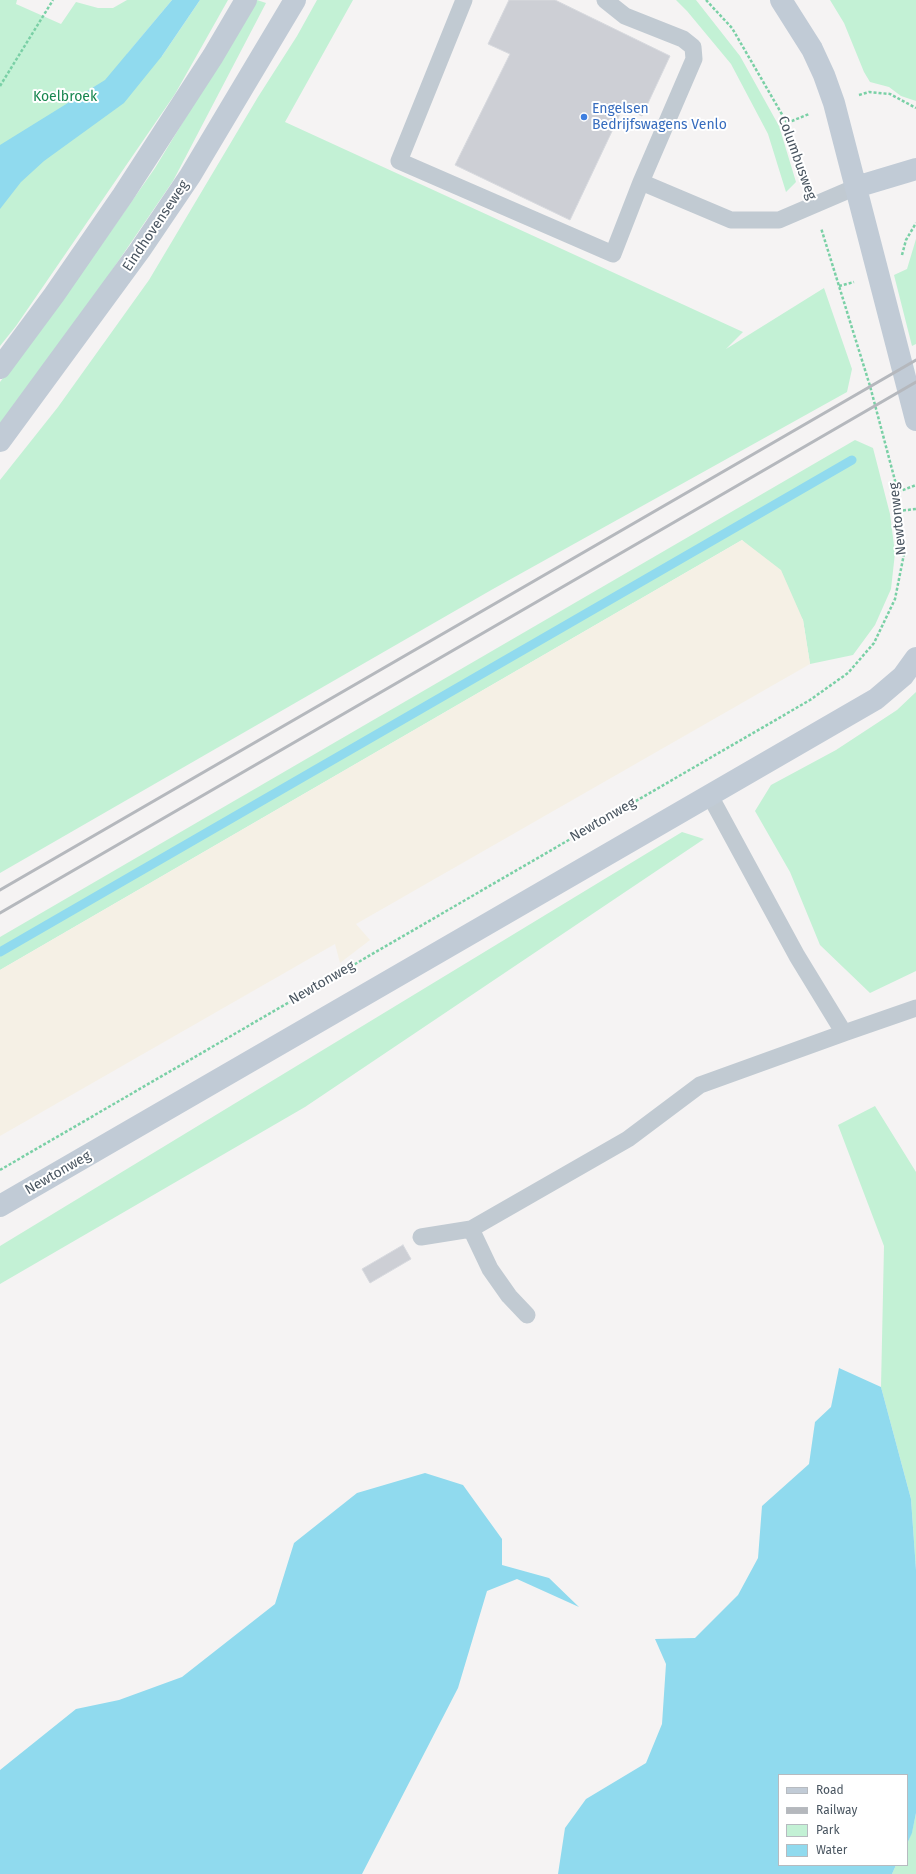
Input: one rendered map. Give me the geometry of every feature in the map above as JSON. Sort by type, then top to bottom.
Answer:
[{"type":"street","points":[[0,368],[54,295],[123,195],[213,56],[246,0]]},
{"type":"street","name":"Eindhovenseweg","points":[[0,441],[122,275],[190,176],[295,0]]},
{"type":"street","points":[[780,0],[812,49],[824,75],[834,103],[916,420]]},
{"type":"street","points":[[856,187],[916,169]]},
{"type":"street","name":"Newtonweg","points":[[0,1206],[709,794],[876,699],[902,676],[916,658]]},
{"type":"lane","points":[[464,0],[399,162],[613,254],[641,182],[694,59],[693,47],[683,39],[625,16],[605,0]]},
{"type":"lane","points":[[641,182],[731,220],[779,220],[813,204],[856,187]]},
{"type":"lane","points":[[709,794],[797,956],[844,1033]]},
{"type":"lane","points":[[421,1237],[471,1229],[628,1139],[700,1085],[916,1008]]},
{"type":"lane","points":[[471,1229],[490,1269],[508,1296],[527,1315]]},
{"type":"path","points":[[0,86],[53,0]]},
{"type":"path","name":"Columbusweg","points":[[706,0],[732,28],[787,123],[839,286]]},
{"type":"path","name":"Newtonweg","points":[[0,1170],[810,700],[848,672],[874,643],[895,599],[904,554],[898,511],[898,492],[870,386],[839,286]]},
{"type":"path","points":[[898,492],[916,485]]},
{"type":"path","points":[[898,511],[916,509]]},
{"type":"green space","name":"Koelbroek","points":[[0,0],[17,0],[16,4],[61,24],[76,2],[98,8],[113,8],[127,0],[172,0],[127,54],[162,56],[200,0],[228,0],[175,94],[16,326],[0,346]]},
{"type":"green space","points":[[257,0],[266,3],[173,181],[76,323],[0,425],[0,382],[57,308],[155,168]]},
{"type":"green space","points":[[317,0],[353,0],[285,122],[743,332],[726,349],[824,288],[852,369],[847,392],[493,589],[0,873],[0,480],[58,407],[149,280],[258,97],[297,36]]},
{"type":"green space","points":[[676,0],[696,0],[740,56],[779,126],[796,182],[786,192],[768,134],[731,64]]},
{"type":"green space","points":[[830,0],[916,0],[916,101],[901,96],[889,87],[870,82],[864,72],[844,23]]},
{"type":"green space","points":[[916,239],[916,344],[912,346],[894,275],[907,269]]},
{"type":"green space","points":[[855,440],[873,448],[890,514],[895,553],[891,589],[875,625],[853,655],[810,664],[803,620],[742,540],[0,970],[0,937]]},
{"type":"green space","points":[[916,692],[916,971],[870,993],[820,945],[790,872],[755,811],[771,785],[836,750],[897,710]]},
{"type":"green space","points":[[682,832],[704,839],[305,1107],[0,1284],[0,1246]]},
{"type":"green space","points":[[875,1106],[916,1172],[916,1570],[911,1499],[881,1387],[884,1246],[838,1125]]},
{"type":"green space","points":[[916,1813],[916,1874],[892,1874],[896,1866],[908,1866],[908,1842],[912,1832]]},
{"type":"sand","points":[[742,540],[781,570],[803,620],[810,664],[356,924],[370,940],[340,963],[335,944],[0,1136],[0,970]]},
{"type":"water","points":[[172,0],[200,0],[162,56],[124,103],[44,161],[21,182],[0,209],[0,145],[105,80]]},
{"type":"water","points":[[839,1368],[881,1387],[911,1499],[916,1570],[916,1813],[912,1833],[908,1842],[908,1774],[778,1774],[778,1866],[896,1866],[892,1874],[558,1874],[565,1828],[586,1799],[646,1763],[662,1724],[666,1664],[655,1639],[695,1638],[738,1595],[758,1558],[762,1506],[809,1464],[815,1422],[831,1407]]},
{"type":"water","points":[[425,1473],[463,1485],[502,1539],[502,1565],[549,1578],[579,1607],[517,1579],[487,1591],[458,1688],[362,1874],[0,1874],[0,1770],[76,1709],[119,1700],[182,1677],[275,1604],[294,1543],[357,1493]]},
{"type":"building","points":[[509,0],[555,0],[670,56],[642,116],[623,108],[570,220],[455,165],[510,54],[488,44]]},
{"type":"building","points":[[403,1245],[411,1259],[370,1283],[362,1269]]},
{"type":"waterway","points":[[0,952],[852,460]]},
{"type":"railway","points":[[0,890],[916,360]]},
{"type":"railway","points":[[0,913],[916,382]]},
{"type":"place","name":"Engelsen Bedrijfswagens Venlo","points":[[584,117]]}]
